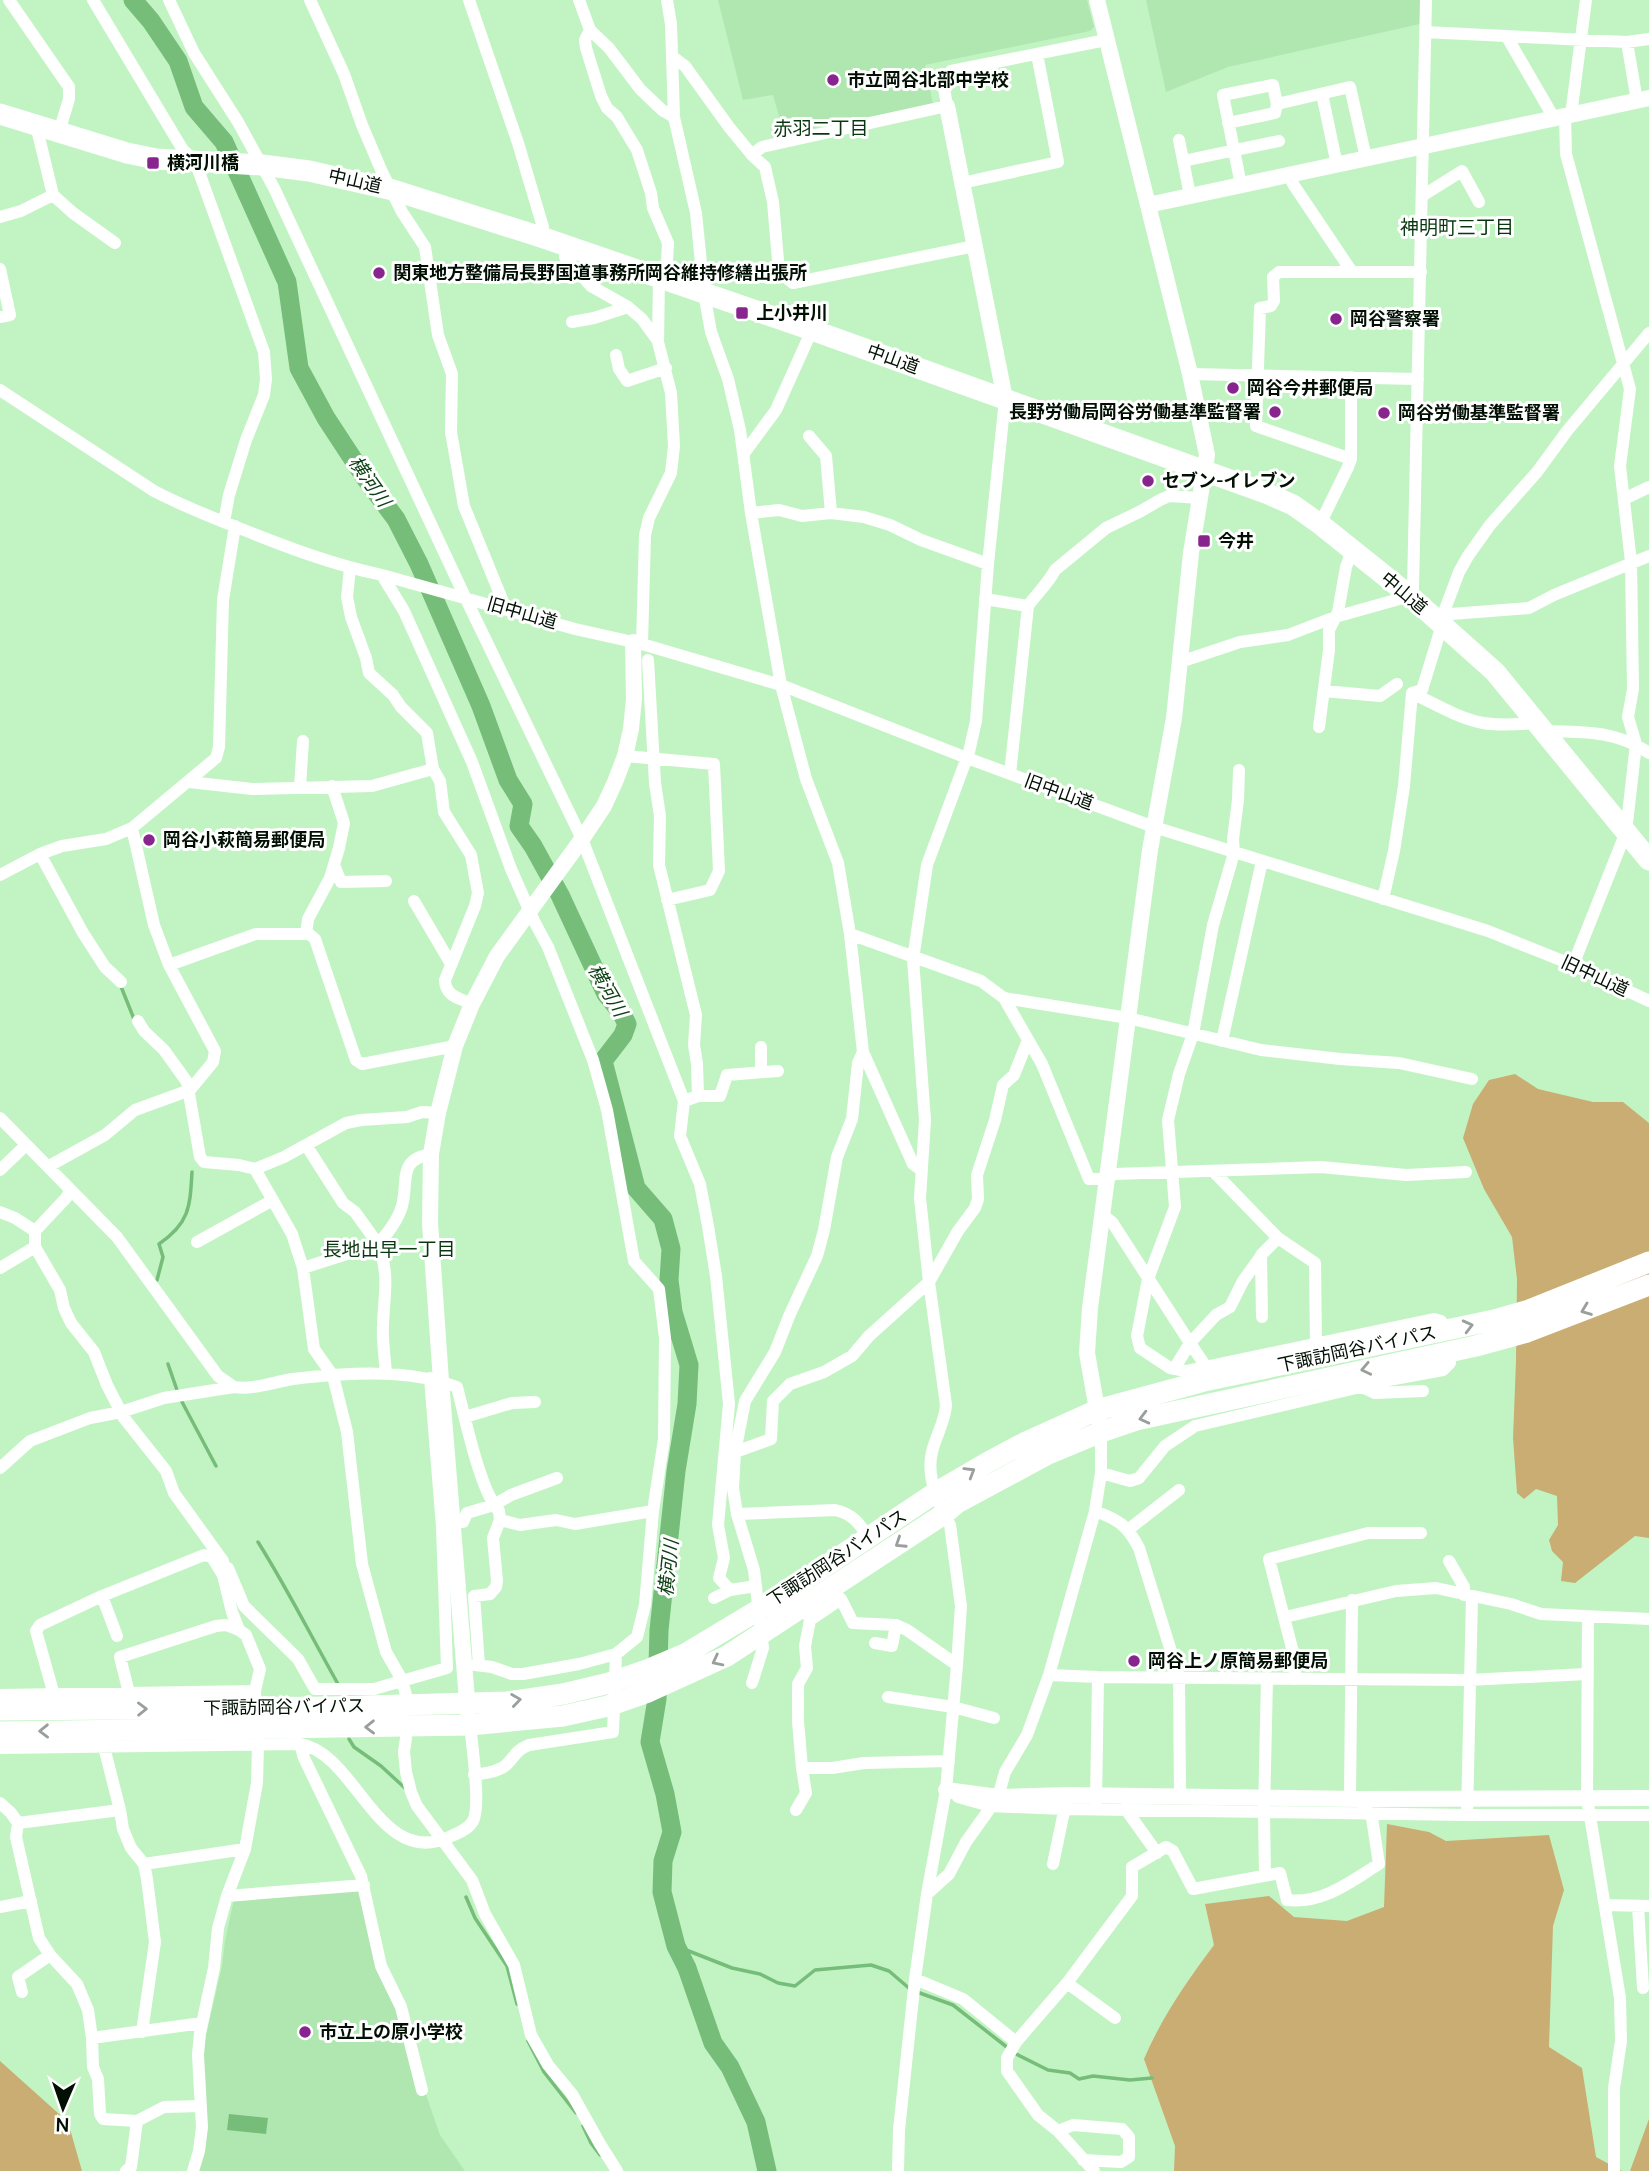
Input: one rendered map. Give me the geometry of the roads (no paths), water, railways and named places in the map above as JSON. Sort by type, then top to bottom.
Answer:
[{"type":"highway","name":"中山道","points":[[0,114],[146,157],[309,171],[393,190],[541,237],[812,330],[1293,505],[1443,619],[1495,672],[1649,860]]},
{"type":"highway","name":"下諏訪岡谷バイパス","points":[[0,1710],[466,1704],[518,1700],[609,1683],[685,1654],[770,1603],[935,1493],[1026,1442],[1097,1410],[1204,1381],[1494,1320],[1529,1310],[1649,1262]]},
{"type":"highway","name":"下諏訪岡谷バイパス","points":[[0,1731],[470,1725],[563,1716],[608,1706],[694,1673],[776,1625],[807,1613],[957,1503],[1048,1454],[1101,1432],[1136,1420],[1227,1399],[1476,1346],[1527,1332],[1649,1285]]},
{"type":"street","points":[[9,0],[69,87],[69,99],[59,132]]},
{"type":"street","points":[[0,875],[62,846],[106,839],[132,828],[216,758],[219,747],[223,600],[230,524],[229,495],[246,440],[264,395],[264,352],[201,162],[183,150],[93,0]]},
{"type":"street","points":[[169,0],[194,53],[209,74],[274,188],[462,596],[580,840],[684,1101],[680,1136],[700,1184],[708,1226],[729,1404],[719,1525],[724,1558],[719,1578],[730,1590]]},
{"type":"street","points":[[310,0],[344,74],[382,172],[402,212],[425,247],[438,335],[452,374],[451,432],[464,506],[506,609]]},
{"type":"street","points":[[469,0],[518,143],[543,228],[541,237]]},
{"type":"street","points":[[579,0],[590,30],[609,48],[639,89],[674,117]]},
{"type":"street","points":[[667,0],[673,57],[674,117],[696,214],[711,332],[728,379],[745,452],[751,513],[781,685],[806,779],[838,863],[863,1052],[913,1164],[921,1170]]},
{"type":"street","points":[[927,1894],[949,1874],[966,1842],[994,1802],[1005,1772],[1027,1735],[1049,1675],[1095,1511],[1101,1473],[1101,1432],[1087,1353],[1101,1214],[1154,827],[1174,718],[1191,553],[1207,455],[1190,374],[1097,0]]},
{"type":"street","points":[[1180,662],[1240,642],[1288,635],[1335,617],[1410,596],[1413,588],[1426,0]]},
{"type":"street","points":[[1573,965],[1626,832],[1636,744],[1628,718],[1633,689],[1631,562],[1620,466],[1630,389],[1566,154],[1563,116],[1582,40],[1586,0]]},
{"type":"street","points":[[590,30],[585,40],[586,48],[601,96],[636,150],[651,193],[653,208],[668,243],[667,262],[659,278],[658,342]]},
{"type":"street","points":[[1425,33],[1626,42],[1649,39]]},
{"type":"street","points":[[1507,37],[1563,116]]},
{"type":"street","points":[[898,2171],[899,2130],[915,1979],[949,1761],[961,1606],[950,1525],[931,1478],[930,1462],[945,1419],[946,1405],[920,1198],[925,1120],[913,958],[927,864],[967,758],[976,721],[988,564],[1005,400],[943,82],[951,71],[1106,40]]},
{"type":"street","points":[[1148,205],[1643,100],[1626,42]]},
{"type":"street","points":[[962,183],[1058,162],[1037,54]]},
{"type":"street","points":[[673,57],[685,66],[751,155],[765,167],[774,202],[779,272],[793,283],[975,246]]},
{"type":"street","points":[[1228,123],[1275,113],[1277,104],[1273,85],[1223,96],[1228,123],[1241,185]]},
{"type":"street","points":[[1277,104],[1350,87],[1366,158]]},
{"type":"street","points":[[1322,94],[1336,164]]},
{"type":"street","points":[[751,155],[762,147],[947,106]]},
{"type":"street","points":[[36,125],[53,195],[73,214],[115,243]]},
{"type":"street","points":[[1179,140],[1190,195]]},
{"type":"street","points":[[1183,161],[1279,141]]},
{"type":"street","points":[[1422,196],[1462,171],[1479,202]]},
{"type":"street","points":[[1290,174],[1293,184],[1352,272]]},
{"type":"street","points":[[0,217],[20,211],[53,195]]},
{"type":"street","points":[[71,1190],[35,1231],[35,1247],[60,1290],[71,1323],[94,1352],[124,1418],[166,1471],[174,1493],[226,1572],[244,1606],[298,1659],[315,1689],[374,1689],[450,1668],[430,1223],[432,1154],[438,1113],[455,1046],[472,1004],[497,956],[604,806],[625,756],[635,699],[638,643],[632,630],[643,604],[645,535],[649,517],[671,473],[674,446],[671,393],[658,342],[642,319],[628,307],[591,286],[565,257],[568,247]]},
{"type":"street","points":[[0,269],[10,315],[0,317]]},
{"type":"street","points":[[1351,458],[1256,426],[1260,308],[1271,306],[1275,301],[1273,277],[1279,272],[1421,272]]},
{"type":"street","points":[[572,322],[628,307]]},
{"type":"street","points":[[745,452],[776,410],[812,330]]},
{"type":"street","points":[[1412,693],[1422,690],[1460,572],[1490,525],[1537,472],[1567,431],[1649,333]]},
{"type":"street","points":[[616,355],[619,369],[627,381],[666,368]]},
{"type":"street","points":[[1190,374],[1418,379]]},
{"type":"street","points":[[1320,524],[1351,458],[1351,377]]},
{"type":"street","points":[[0,390],[154,491],[179,504],[284,546],[350,568],[347,597],[369,673],[427,733],[433,769],[440,781],[444,812],[471,856],[478,893],[445,980],[445,987],[449,993],[472,1004]]},
{"type":"street","points":[[809,436],[826,456],[831,513]]},
{"type":"street","points":[[1624,499],[1649,487]]},
{"type":"street","points":[[1010,774],[1028,606],[1055,570],[1106,528],[1168,496],[1200,498]]},
{"type":"street","points":[[751,513],[779,510],[802,516],[831,513],[864,517],[988,564]]},
{"type":"street","points":[[1319,727],[1329,630],[1335,617],[1352,550]]},
{"type":"street","points":[[1443,619],[1451,614],[1529,608],[1649,556]]},
{"type":"street","name":"旧中山道","points":[[350,568],[638,643],[781,685],[1154,827],[1488,931],[1573,965],[1649,1001]]},
{"type":"street","points":[[0,1468],[30,1441],[90,1418],[121,1412],[164,1398],[292,1379],[333,1376],[386,1374],[435,1379],[457,1387],[483,1480],[494,1506],[499,1511],[500,1520],[493,1538],[496,1587],[490,1594],[474,1596],[477,1665],[512,1674],[523,1674],[616,1654],[637,1637],[642,1623],[653,1511],[664,1439],[665,1338],[659,1289],[634,1261],[607,1110],[597,1072],[548,947],[511,869],[472,762],[385,575]]},
{"type":"street","points":[[985,599],[1028,606]]},
{"type":"street","points":[[648,660],[653,759],[660,816],[659,865],[696,1015],[694,1045],[698,1096]]},
{"type":"street","points":[[1324,691],[1380,696],[1397,684]]},
{"type":"street","points":[[1412,693],[1463,717],[1483,723],[1606,733],[1636,744],[1649,753]]},
{"type":"street","points":[[1383,899],[1404,786],[1412,693]]},
{"type":"street","points":[[300,788],[303,741]]},
{"type":"street","points":[[625,756],[714,764],[719,871],[710,890],[667,900]]},
{"type":"street","points":[[189,782],[252,789],[372,786],[433,769]]},
{"type":"street","points":[[1238,770],[1234,853],[1213,925],[1193,1034],[1179,1074],[1168,1120],[1175,1206],[1148,1279],[1138,1336],[1140,1348],[1170,1368],[1186,1371],[1434,1319],[1441,1321]]},
{"type":"street","points":[[306,934],[308,919],[330,878],[344,823],[332,786]]},
{"type":"street","points":[[49,1167],[105,1135],[135,1110],[190,1090],[214,1062],[215,1051],[169,965],[154,925],[132,828]]},
{"type":"street","points":[[40,855],[83,933],[105,967],[121,982]]},
{"type":"street","points":[[1222,1041],[1262,862]]},
{"type":"street","points":[[334,865],[341,882],[386,881]]},
{"type":"street","points":[[414,901],[452,964]]},
{"type":"street","points":[[169,965],[256,934],[306,934],[316,939],[356,1060],[362,1064],[455,1046]]},
{"type":"street","points":[[849,934],[981,981],[1004,998],[1042,1064],[1089,1179],[1107,1180],[1114,1174],[1321,1167],[1406,1175],[1466,1172]]},
{"type":"street","points":[[1004,998],[1128,1018],[1261,1050],[1399,1063],[1472,1079]]},
{"type":"street","points":[[138,1021],[187,1082],[200,1157],[204,1162],[239,1165],[255,1170],[292,1234],[303,1268],[314,1349],[333,1376],[347,1432],[362,1564],[386,1652],[402,1680],[406,1695]]},
{"type":"street","points":[[735,1452],[771,1439],[773,1401],[790,1384],[824,1372],[852,1356],[869,1336],[929,1282],[958,1230],[975,1208],[978,1199],[977,1175],[1003,1084],[1014,1075],[1028,1040]]},
{"type":"street","points":[[761,1047],[761,1072]]},
{"type":"street","points":[[752,1683],[763,1648],[754,1570],[737,1514],[733,1488],[735,1452],[745,1401],[775,1352],[817,1256],[836,1157],[852,1119],[858,1063],[863,1052]]},
{"type":"street","points":[[684,1101],[698,1096],[720,1096],[727,1074],[778,1071]]},
{"type":"street","points":[[255,1170],[346,1123],[407,1117],[422,1112],[438,1113]]},
{"type":"street","points":[[1,1120],[117,1237],[218,1376],[234,1387]]},
{"type":"street","points":[[0,1170],[26,1145]]},
{"type":"street","points":[[306,1145],[343,1203],[355,1212],[378,1244],[384,1260],[387,1277],[383,1328],[386,1374]]},
{"type":"street","points":[[303,1268],[378,1244],[391,1228],[401,1207],[406,1168],[417,1156],[432,1154]]},
{"type":"street","points":[[1214,1172],[1278,1238],[1315,1263],[1316,1344]]},
{"type":"street","points":[[197,1242],[272,1200]]},
{"type":"street","points":[[0,1212],[35,1231]]},
{"type":"street","points":[[1101,1214],[1112,1222],[1207,1368]]},
{"type":"street","points":[[1174,1369],[1191,1343],[1216,1315],[1230,1307],[1243,1281],[1261,1255],[1278,1238]]},
{"type":"street","points":[[0,1268],[35,1247]]},
{"type":"street","points":[[1261,1255],[1262,1317]]},
{"type":"street","points":[[1101,1473],[1130,1481],[1139,1478],[1165,1446],[1195,1426],[1232,1420],[1362,1387],[1443,1370],[1450,1363]]},
{"type":"street","points":[[0,1748],[103,1743],[257,1742],[312,1746],[333,1761],[366,1805],[384,1823],[407,1839],[430,1844],[464,1830],[474,1820],[477,1803],[435,1379]]},
{"type":"street","points":[[1362,1387],[1375,1393],[1423,1391]]},
{"type":"street","points":[[465,1416],[512,1403],[535,1402]]},
{"type":"street","points":[[463,1522],[467,1513],[494,1506],[511,1495],[557,1478]]},
{"type":"street","points":[[1129,1529],[1179,1489]]},
{"type":"street","points":[[737,1514],[835,1510],[855,1518],[869,1538]]},
{"type":"street","points":[[500,1520],[520,1525],[556,1520],[575,1524],[653,1511]]},
{"type":"street","points":[[1095,1511],[1117,1519],[1129,1529],[1139,1548],[1179,1677],[1180,1796]]},
{"type":"street","points":[[1295,1679],[1294,1656],[1269,1559],[1368,1533],[1421,1533]]},
{"type":"street","points":[[54,1695],[36,1631],[40,1625],[102,1595],[204,1555],[212,1557],[226,1572],[232,1612],[239,1630]]},
{"type":"street","points":[[1449,1561],[1468,1596],[1468,1807]]},
{"type":"street","points":[[714,1598],[730,1590],[756,1586]]},
{"type":"street","points":[[1284,1617],[1396,1591],[1436,1588],[1511,1604],[1541,1614],[1649,1619]]},
{"type":"street","points":[[102,1595],[117,1636]]},
{"type":"street","points":[[796,1810],[806,1793],[798,1721],[798,1684],[807,1668],[807,1613],[841,1599],[853,1623],[896,1625],[957,1665]]},
{"type":"street","points":[[1094,2171],[1058,2131],[1038,2115],[1007,2071],[1007,2058],[1016,2042],[1067,1983],[1132,1896],[1132,1867],[1166,1847],[1173,1850],[1193,1889],[1280,1872],[1287,1900],[1296,1901],[1332,1894],[1378,1864],[1372,1818],[1354,1798],[1352,1600]]},
{"type":"street","points":[[1588,1618],[1587,1798],[1620,1997],[1621,2041],[1614,2088],[1614,2171]]},
{"type":"street","points":[[128,1693],[120,1657],[216,1626],[226,1625],[246,1635],[260,1669],[255,1693],[257,1783],[245,1849],[218,1928],[214,1968],[202,2023],[198,2055],[202,2127],[193,2171]]},
{"type":"street","points":[[874,1643],[892,1646],[896,1625]]},
{"type":"street","points":[[474,1775],[490,1773],[506,1766],[516,1751],[529,1745],[612,1732],[616,1654]]},
{"type":"street","points":[[1049,1675],[1469,1680],[1586,1674]]},
{"type":"street","points":[[1096,1803],[1098,1677]]},
{"type":"street","points":[[1265,1876],[1267,1678]]},
{"type":"street","points":[[0,1695],[101,1697],[128,1693],[255,1693]]},
{"type":"street","points":[[101,1697],[103,1743],[123,1829],[131,1848],[144,1864],[155,1942],[142,2032]]},
{"type":"street","points":[[888,1697],[953,1707],[994,1718]]},
{"type":"street","points":[[406,1738],[404,1752],[411,1792],[425,1817],[472,1880],[485,1914],[514,1965],[531,2035],[548,2065],[572,2094],[617,2171]]},
{"type":"street","points":[[300,1744],[304,1758],[361,1876],[381,1966],[401,2007],[422,2090]]},
{"type":"street","points":[[802,1768],[949,1761]]},
{"type":"street","points":[[945,1792],[994,1802],[1264,1804],[1354,1798],[1590,1815],[1649,1815]]},
{"type":"street","points":[[1126,1803],[1180,1796],[1369,1813],[1587,1798],[1649,1798]]},
{"type":"street","points":[[1053,1864],[1066,1802]]},
{"type":"street","points":[[0,1803],[10,1819],[16,1837],[39,1938],[50,1955],[78,1984],[88,2010],[93,2067],[98,2079],[100,2114],[103,2119],[137,2121],[164,2107],[201,2106]]},
{"type":"street","points":[[1126,1803],[1157,1853]]},
{"type":"street","points":[[10,1819],[120,1810]]},
{"type":"street","points":[[144,1864],[245,1849]]},
{"type":"street","points":[[227,1896],[364,1885]]},
{"type":"street","points":[[0,1907],[31,1901]]},
{"type":"street","points":[[1605,1905],[1643,1906],[1643,1988]]},
{"type":"street","points":[[22,1992],[18,1977],[50,1955]]},
{"type":"street","points":[[915,1979],[963,1999],[1016,2042]]},
{"type":"street","points":[[1067,1983],[1115,2018]]},
{"type":"street","points":[[92,2038],[202,2023]]},
{"type":"street","points":[[126,2171],[131,2167],[137,2121]]},
{"type":"street","points":[[1058,2131],[1073,2125],[1122,2129],[1129,2137],[1129,2157],[1121,2162],[1083,2160]]},
{"type":"waterway","name":"横河川","points":[[133,0],[178,61],[194,107],[224,142],[287,282],[299,368],[326,418],[396,519],[419,564],[481,706],[508,780],[523,804],[519,826],[560,895],[606,994],[627,1024],[623,1035],[603,1061],[636,1188],[663,1219],[671,1249],[669,1280],[673,1312],[689,1365],[687,1404],[676,1471],[659,1630],[657,1699],[650,1742],[665,1794],[672,1832],[663,1861],[662,1892],[676,1946],[687,1968],[713,2043],[730,2067],[756,2122],[767,2171]]},
{"type":"waterway","points":[[120,984],[134,1019]]},
{"type":"waterway","points":[[157,1280],[163,1257],[159,1244],[183,1221],[189,1204],[192,1172]]},
{"type":"waterway","points":[[168,1364],[178,1393]]},
{"type":"waterway","points":[[181,1400],[216,1466]]},
{"type":"waterway","points":[[258,1542],[338,1684]]},
{"type":"waterway","points":[[349,1739],[354,1747],[381,1766],[406,1789]]},
{"type":"waterway","points":[[466,1897],[475,1918],[507,1966],[517,2004]]},
{"type":"waterway","points":[[676,1946],[732,1968],[760,1974],[778,1983],[795,1986],[815,1970],[871,1965],[889,1971],[910,1989]]},
{"type":"waterway","points":[[917,1992],[953,2005],[1008,2048]]},
{"type":"waterway","points":[[528,2041],[544,2072],[576,2113]]},
{"type":"waterway","points":[[1014,2053],[1048,2070],[1070,2073],[1079,2079],[1093,2076],[1130,2080],[1152,2078]]},
{"type":"waterway","points":[[583,2126],[600,2155]]},
{"type":"place","name":"市立岡谷北部中学校","points":[[833,80]]},
{"type":"place","name":"横河川橋","points":[[153,163]]},
{"type":"place","name":"関東地方整備局長野国道事務所岡谷維持修繕出張所","points":[[379,273]]},
{"type":"place","name":"上小井川","points":[[742,313]]},
{"type":"place","name":"岡谷警察署","points":[[1336,319]]},
{"type":"place","name":"岡谷今井郵便局","points":[[1233,388]]},
{"type":"place","name":"長野労働局岡谷労働基準監督署","points":[[1275,412]]},
{"type":"place","name":"岡谷労働基準監督署","points":[[1384,413]]},
{"type":"place","name":"セブン-イレブン","points":[[1148,481]]},
{"type":"place","name":"今井","points":[[1204,541]]},
{"type":"place","name":"岡谷小萩簡易郵便局","points":[[149,840]]},
{"type":"place","name":"岡谷上ノ原簡易郵便局","points":[[1134,1661]]},
{"type":"place","name":"市立上の原小学校","points":[[305,2032]]},
{"type":"district","name":"赤羽二丁目","points":[[821,128]]},
{"type":"district","name":"神明町三丁目","points":[[1457,227]]},
{"type":"district","name":"長地出早一丁目","points":[[389,1249]]}]
